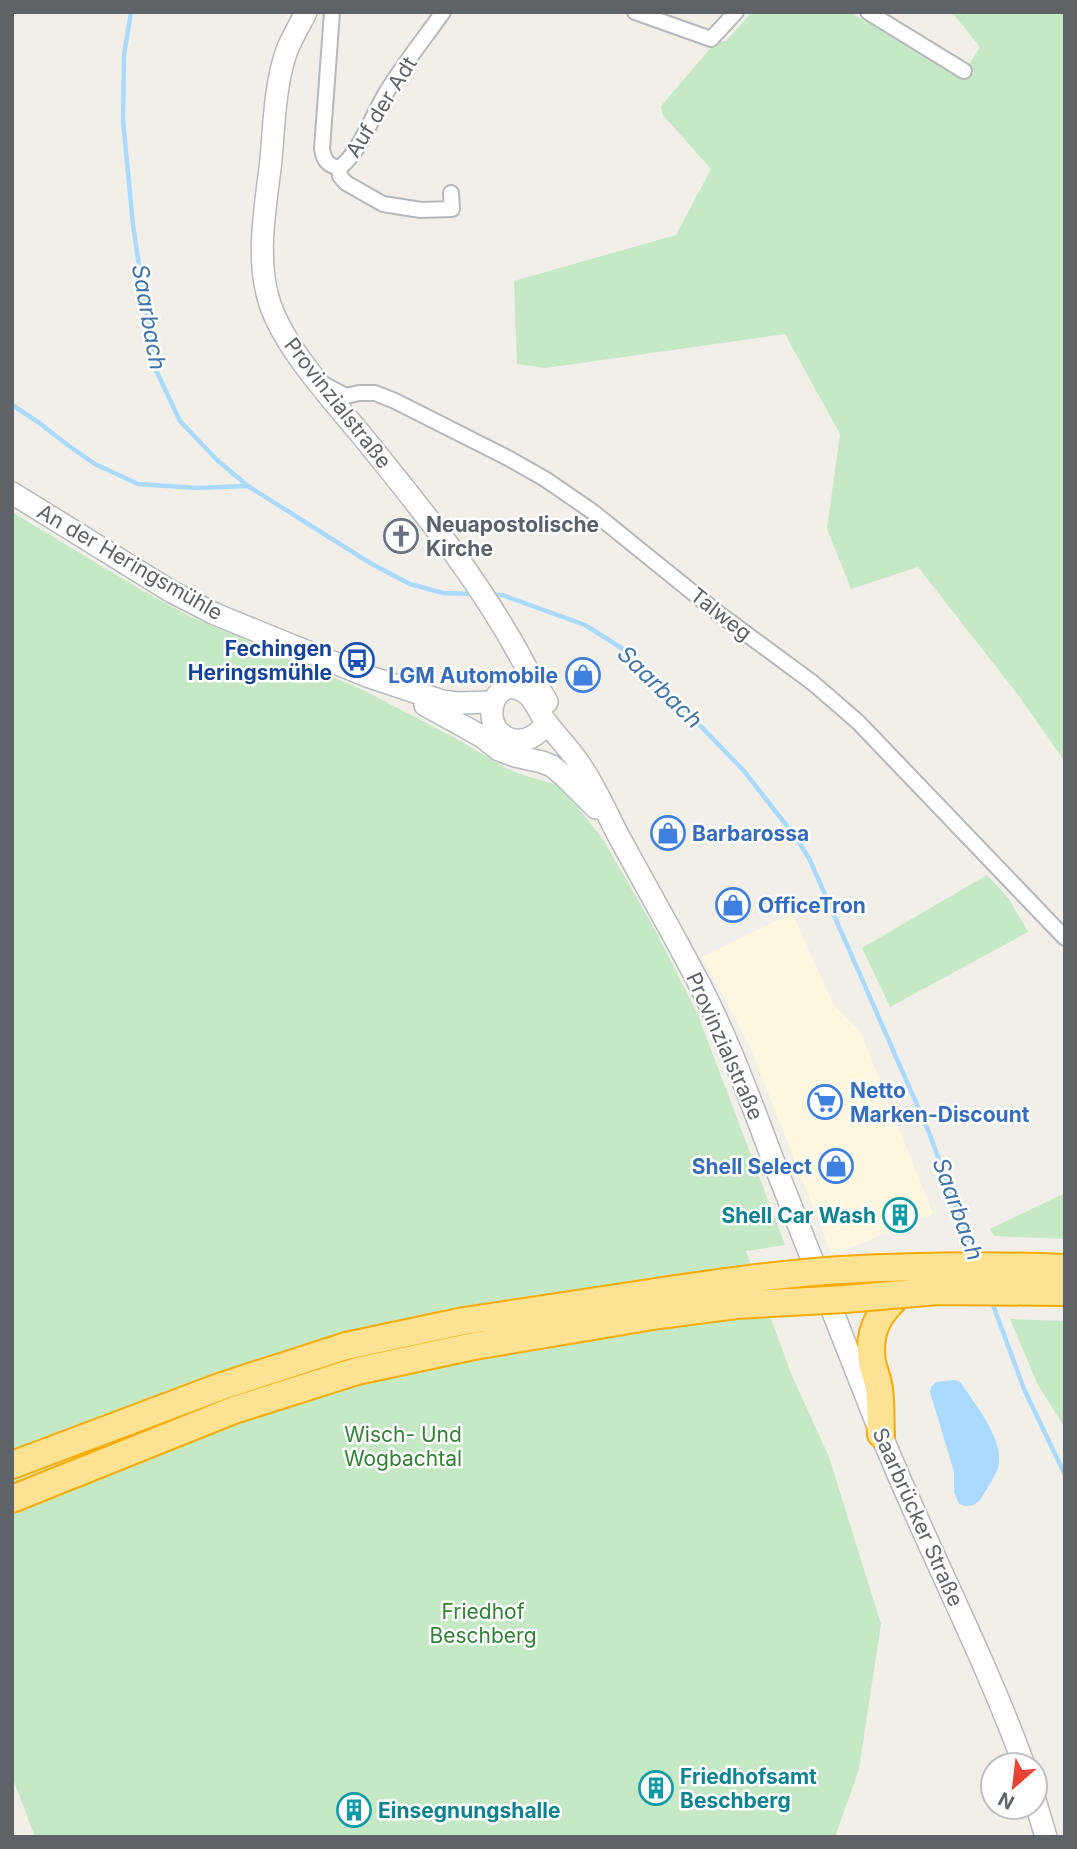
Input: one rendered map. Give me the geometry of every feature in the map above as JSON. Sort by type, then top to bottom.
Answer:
[{"type":"highway","points":[[12,1499],[234,1410],[358,1371],[658,1304],[732,1281],[839,1270],[937,1266],[1065,1268]]},
{"type":"highway","points":[[821,1282],[1065,1274]]},
{"type":"highway","points":[[938,1278],[1065,1286]]},
{"type":"highway","points":[[881,1434],[879,1389],[873,1364],[872,1337],[874,1328],[902,1281]]},
{"type":"highway","points":[[12,1465],[222,1386],[346,1346],[464,1321],[658,1304],[736,1305],[938,1291],[1065,1292]]},
{"type":"main road","name":"Provinzialstraße","points":[[306,12],[287,51],[269,173],[263,253],[271,309],[292,348],[403,486],[466,569],[501,622],[531,679],[548,704],[549,711],[539,731]]},
{"type":"main road","name":"An der Heringsmühle","points":[[12,492],[172,592],[215,614],[366,676],[442,701],[497,704]]},
{"type":"main road","points":[[497,704],[516,688],[524,691],[532,699],[539,731],[521,741],[507,738],[497,730],[497,704],[508,664],[501,622]]},
{"type":"main road","name":"An der Heringsmühle","points":[[366,676],[400,695],[453,715],[497,704]]},
{"type":"main road","name":"An der Heringsmühle","points":[[425,705],[481,736],[499,750],[552,766],[596,808]]},
{"type":"main road","name":"Provinzialstraße","points":[[539,731],[554,755],[570,770],[596,808],[617,832]]},
{"type":"main road","name":"Provinzialstraße","points":[[539,731],[582,765],[696,976],[726,1039],[821,1282]]},
{"type":"main road","name":"Saarbrücker Straße","points":[[821,1282],[881,1434],[991,1682],[1018,1751]]},
{"type":"street","name":"Auf der Adt","points":[[332,12],[322,149],[324,159],[330,166],[340,168],[354,151],[387,92],[443,12]]},
{"type":"street","points":[[635,12],[711,39],[736,12]]},
{"type":"street","points":[[868,12],[964,71]]},
{"type":"street","points":[[340,168],[340,176],[346,183],[383,204],[421,210],[452,209],[451,193]]},
{"type":"street","name":"Talweg","points":[[318,382],[346,396],[375,393],[395,401],[508,457],[593,512],[858,722],[1065,938]]},
{"type":"shaded area","points":[[792,913],[834,1006],[860,1031],[933,1214],[832,1255],[749,1044],[702,957]]},
{"type":"green space","points":[[752,12],[850,12],[960,79],[980,47],[955,16],[948,12],[1065,12],[1065,762],[1019,696],[918,567],[851,589],[827,529],[840,434],[785,334],[546,368],[517,364],[514,281],[676,235],[711,169],[663,115],[661,106],[716,42],[726,41]]},
{"type":"green space","name":"Wisch- Und Wogbachtal","points":[[12,512],[189,616],[363,690],[508,769],[557,785],[604,841],[655,930],[698,1015],[785,1245],[746,1251],[792,1376],[829,1457],[881,1624],[859,1769],[835,1837],[35,1837],[12,1776]]},
{"type":"green space","points":[[987,875],[1009,899],[1028,932],[890,1007],[862,948]]},
{"type":"green space","points":[[1065,1193],[1065,1239],[994,1236],[990,1229]]},
{"type":"green space","points":[[1010,1319],[1065,1321],[1065,1428],[1038,1385]]},
{"type":"water","points":[[956,1380],[981,1412],[998,1447],[997,1471],[982,1497],[969,1506],[959,1504],[954,1492],[954,1472],[930,1392],[936,1382]]},
{"type":"waterway","name":"Saarbach","points":[[131,12],[124,55],[123,120],[133,225],[154,366],[180,421],[217,460],[248,486],[370,563],[410,584],[443,593],[474,594]]},
{"type":"waterway","points":[[12,405],[95,464],[138,484],[197,488],[247,486]]},
{"type":"waterway","name":"Saarbach","points":[[493,595],[502,595],[585,625],[631,654],[744,771],[794,835],[809,858],[928,1130],[975,1257]]},
{"type":"waterway","name":"Saarbach","points":[[992,1302],[1024,1389],[1065,1475]]},
{"type":"place","name":"Neuapostolische Kirche","points":[[401,536]]},
{"type":"place","name":"Fechingen Heringsmühle","points":[[357,660]]},
{"type":"place","name":"LGM Automobile","points":[[583,675]]},
{"type":"place","name":"Barbarossa","points":[[668,833]]},
{"type":"place","name":"OfficeTron","points":[[733,905]]},
{"type":"place","name":"Netto Marken-Discount","points":[[825,1102]]},
{"type":"place","name":"Shell Select","points":[[836,1166]]},
{"type":"place","name":"Shell Car Wash","points":[[900,1215]]},
{"type":"place","name":"Friedhofsamt Beschberg","points":[[656,1788]]},
{"type":"place","name":"Einsegnungshalle","points":[[354,1810]]},
{"type":"park label","name":"Friedhof Beschberg","points":[[483,1623]]}]
